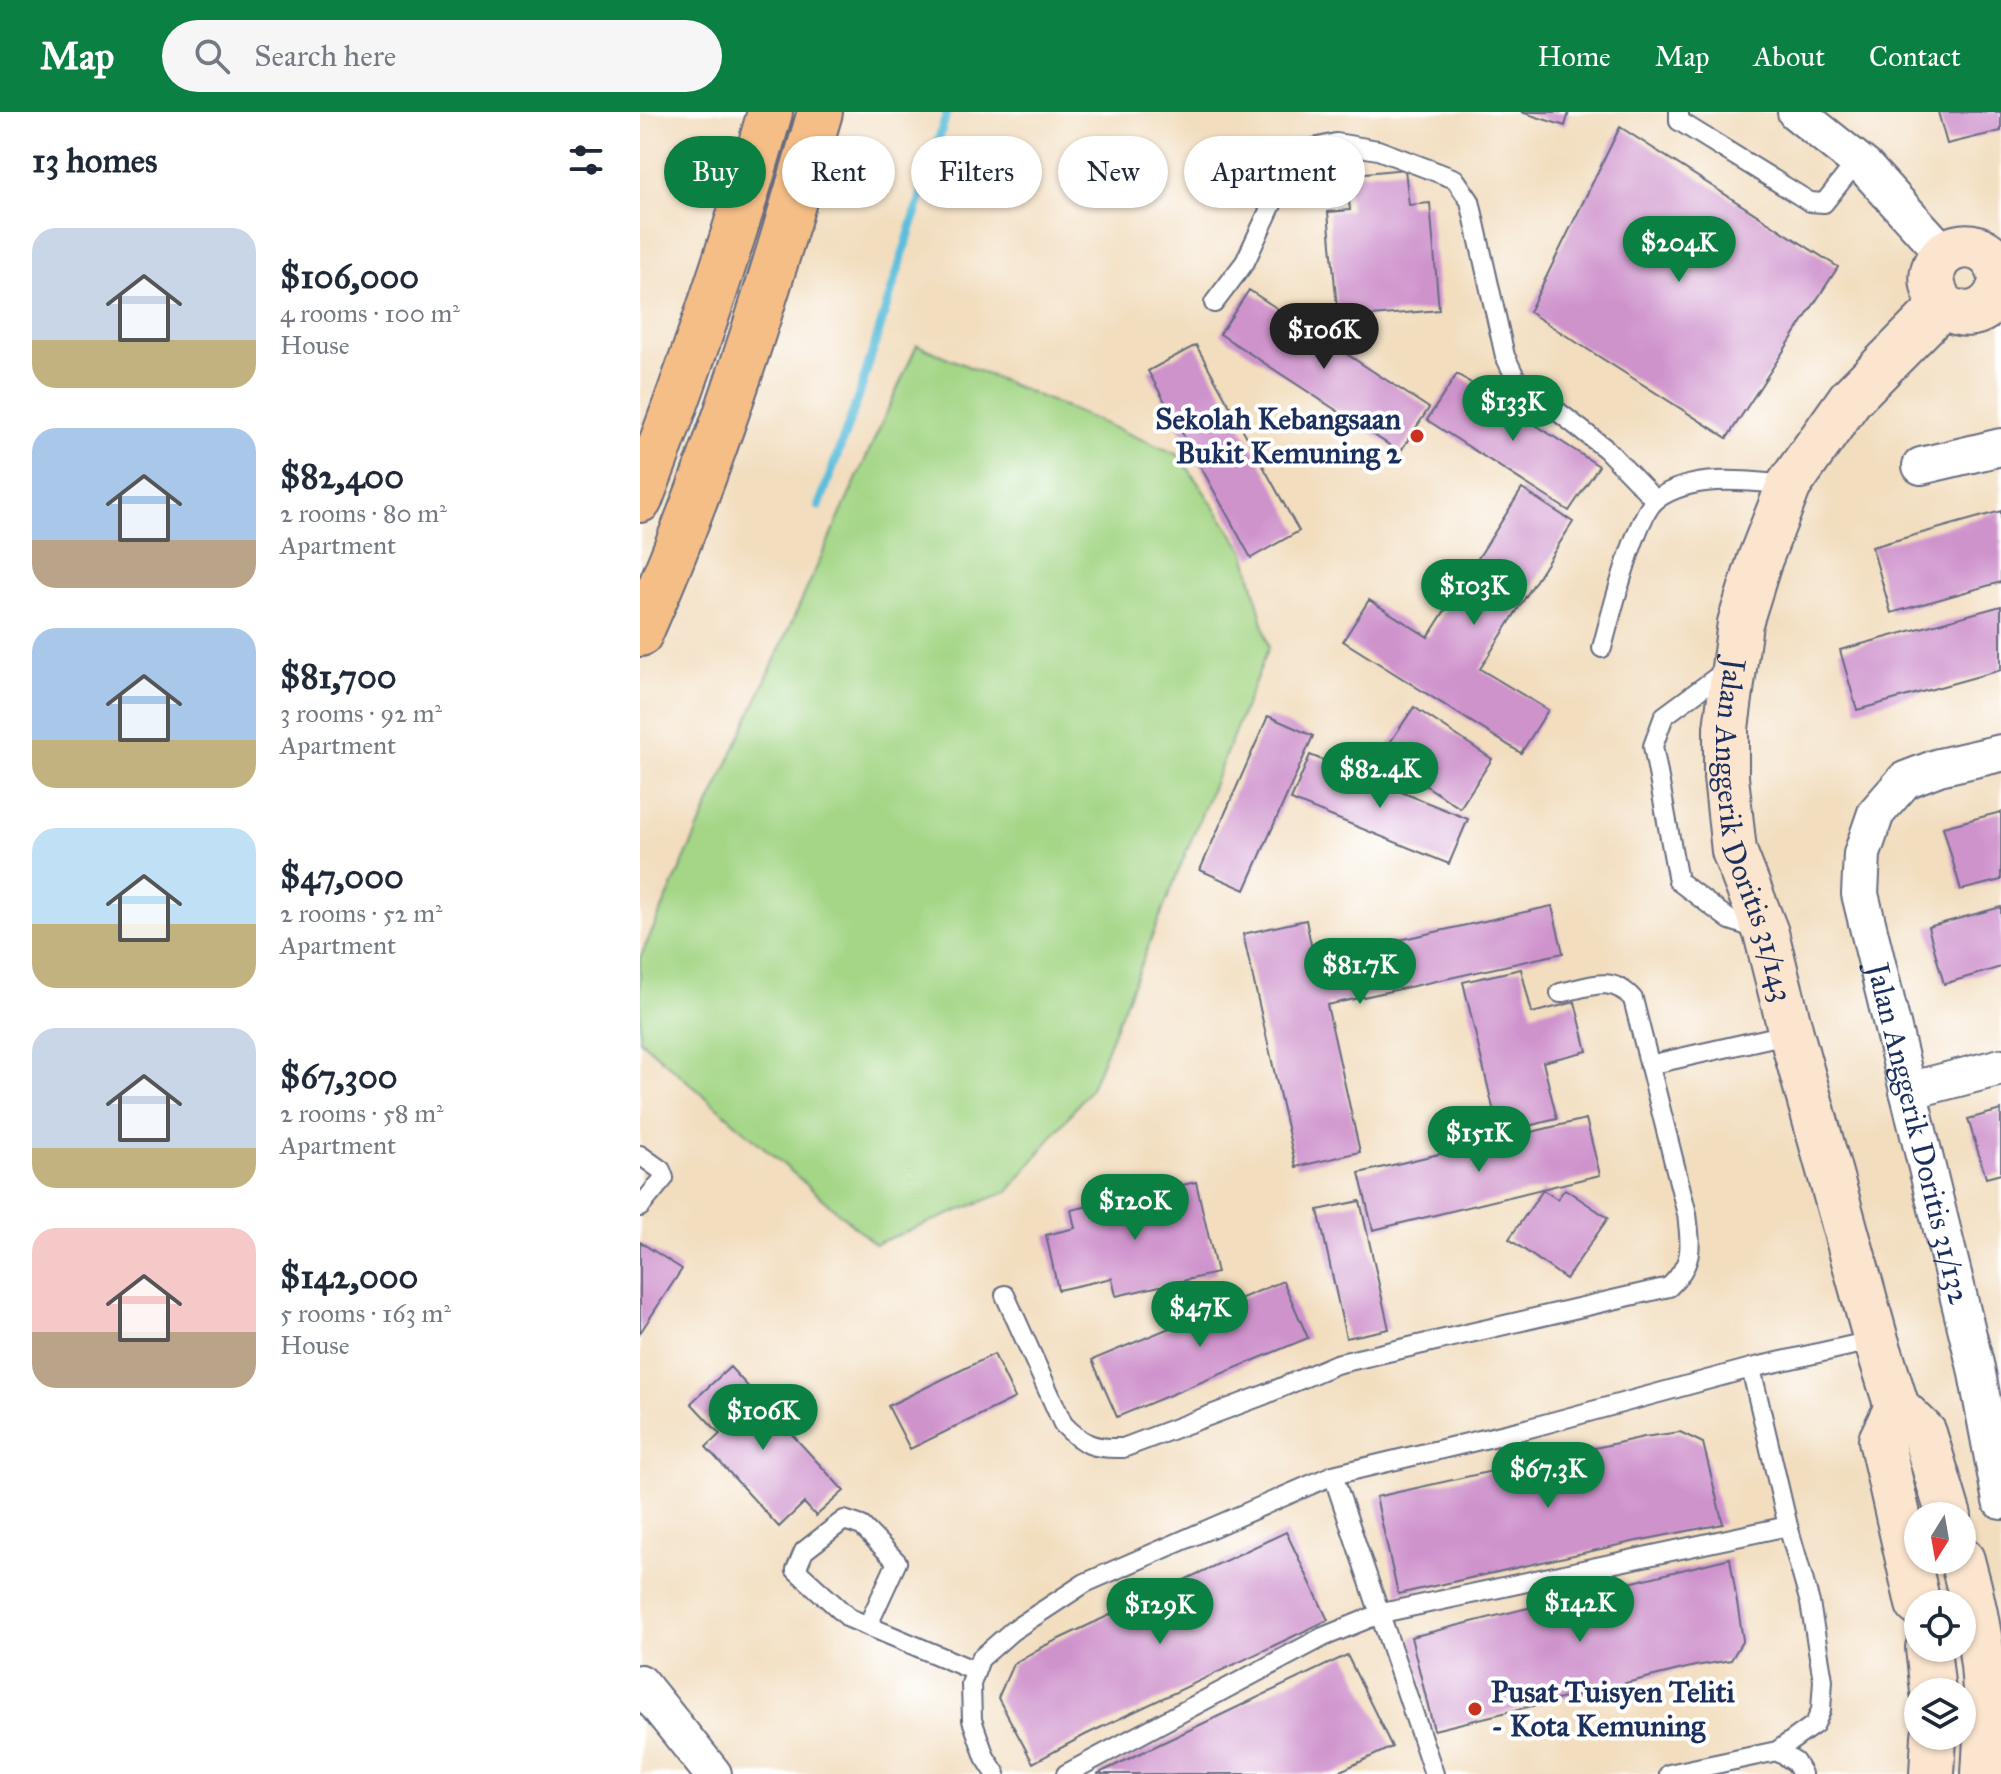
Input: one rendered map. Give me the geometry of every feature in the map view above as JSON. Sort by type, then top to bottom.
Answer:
[{"type":"main road","points":[[640,500],[687,376],[742,211],[770,112]]},
{"type":"main road","points":[[640,634],[670,567],[733,397],[820,112]]},
{"type":"street","points":[[1796,112],[1858,160],[1944,254]]},
{"type":"street","points":[[1964,246],[1985,251],[1999,268],[1994,301],[1986,309],[1975,313],[1953,311],[1937,298],[1933,270],[1944,254],[1964,246]]},
{"type":"street","name":"Jalan Anggerik Doritis 31/143","points":[[1943,305],[1850,399],[1789,485],[1760,559],[1740,623],[1726,728],[1726,777],[1734,851],[1766,933],[1876,1340],[1897,1407],[1924,1433],[1945,1502]]},
{"type":"street","points":[[1921,466],[2001,447]]},
{"type":"street","name":"Jalan Anggerik Doritis 31/132","points":[[2001,753],[1939,767],[1905,780],[1876,813],[1862,854],[1860,894],[1908,1091],[1989,1365],[2001,1501]]},
{"type":"street","points":[[1908,1091],[2001,1067]]},
{"type":"street","points":[[1897,1407],[1881,1440],[1915,1590]]},
{"type":"street","points":[[1966,1574],[1977,1612],[1985,1678],[1988,1723],[1984,1774]]},
{"type":"street","points":[[640,1683],[713,1774]]},
{"type":"street","points":[[1932,1774],[1933,1750]]},
{"type":"lane","points":[[1679,112],[1679,121],[1810,202],[1824,203],[1858,160]]},
{"type":"lane","points":[[1214,303],[1245,262],[1290,166],[1306,150],[1336,143],[1378,150],[1455,179],[1470,201],[1505,356],[1516,379],[1606,449],[1655,500]]},
{"type":"lane","points":[[1602,648],[1634,538],[1655,500],[1687,484],[1752,482],[1789,485]]},
{"type":"lane","points":[[1734,665],[1664,716],[1653,746],[1678,881],[1730,920],[1766,933]]},
{"type":"lane","points":[[1005,1295],[1063,1424],[1078,1439],[1100,1449],[1123,1448],[1264,1395],[1336,1364],[1669,1287],[1689,1263],[1687,1214],[1633,999],[1622,986],[1606,983],[1560,993]]},
{"type":"lane","points":[[1649,1065],[1791,1033]]},
{"type":"lane","points":[[640,1155],[661,1170],[664,1178],[640,1207]]},
{"type":"lane","points":[[996,1774],[985,1757],[972,1720],[971,1684],[980,1659],[1012,1631],[1085,1583],[1333,1475],[1522,1430],[1751,1368],[1876,1340]]},
{"type":"lane","points":[[1669,1774],[1777,1751],[1815,1724],[1821,1710],[1823,1680],[1810,1603],[1788,1526],[1751,1368]]},
{"type":"lane","points":[[1333,1475],[1434,1774]]},
{"type":"lane","points":[[868,1625],[897,1562],[862,1526],[844,1520],[804,1551],[796,1570],[849,1618],[975,1671]]},
{"type":"lane","points":[[1066,1774],[1323,1637],[1382,1613],[1788,1526]]},
{"type":"lane","points":[[1777,1751],[1795,1762],[1802,1774]]},
{"type":"green space","points":[[917,345],[1179,455],[1245,552],[1269,647],[1091,1088],[1009,1191],[875,1244],[640,1040],[640,958]]},
{"type":"building","points":[[1521,112],[1569,112],[1565,126]]},
{"type":"building","points":[[1938,112],[2001,112],[2001,131],[1947,144]]},
{"type":"building","points":[[1620,127],[1838,267],[1727,438],[1529,312]]},
{"type":"building","points":[[1405,169],[1409,205],[1430,203],[1439,310],[1338,319],[1328,212],[1365,208],[1365,173]]},
{"type":"building","points":[[1249,290],[1429,408],[1400,452],[1220,334]]},
{"type":"building","points":[[1196,345],[1299,531],[1251,558],[1148,371]]},
{"type":"building","points":[[1457,374],[1599,466],[1569,511],[1427,420]]},
{"type":"building","points":[[1522,489],[1573,522],[1480,669],[1548,710],[1521,753],[1343,641],[1369,600],[1428,637]]},
{"type":"building","points":[[2001,511],[2001,582],[1891,613],[1872,547]]},
{"type":"building","points":[[2001,606],[2001,670],[1857,710],[1840,650]]},
{"type":"building","points":[[1414,707],[1492,759],[1460,808],[1381,756]]},
{"type":"building","points":[[1268,716],[1313,736],[1245,890],[1200,870]]},
{"type":"building","points":[[1310,755],[1468,819],[1449,864],[1291,800]]},
{"type":"building","points":[[2001,812],[2001,880],[1961,890],[1943,827]]},
{"type":"building","points":[[1552,906],[1563,953],[1327,1005],[1360,1152],[1296,1167],[1243,934],[1306,920],[1314,959]]},
{"type":"building","points":[[2001,907],[2001,967],[1944,984],[1928,927]]},
{"type":"building","points":[[1521,969],[1532,1013],[1575,1002],[1587,1051],[1543,1062],[1557,1119],[1499,1133],[1463,982]]},
{"type":"building","points":[[2001,1110],[2001,1174],[1986,1178],[1968,1119]]},
{"type":"building","points":[[1586,1119],[1600,1175],[1373,1230],[1359,1173]]},
{"type":"building","points":[[1196,1182],[1217,1273],[1116,1296],[1112,1278],[1058,1290],[1046,1235],[1075,1228],[1071,1210]]},
{"type":"building","points":[[1565,1189],[1608,1218],[1566,1279],[1509,1239],[1543,1190],[1557,1199]]},
{"type":"building","points":[[1360,1201],[1389,1329],[1346,1338],[1318,1210]]},
{"type":"building","points":[[640,1242],[682,1269],[640,1333]]},
{"type":"building","points":[[1283,1281],[1308,1338],[1117,1417],[1092,1360]]},
{"type":"building","points":[[994,1354],[1015,1398],[910,1449],[888,1406]]},
{"type":"building","points":[[730,1367],[844,1491],[816,1516],[804,1503],[779,1527],[706,1447],[720,1434],[691,1403]]},
{"type":"building","points":[[1680,1432],[1703,1443],[1723,1524],[1398,1594],[1376,1497],[1644,1437]]},
{"type":"building","points":[[1286,1532],[1328,1620],[1085,1735],[1033,1763],[998,1698],[1013,1664],[1042,1647]]},
{"type":"building","points":[[1730,1558],[1743,1640],[1731,1660],[1695,1666],[1434,1730],[1411,1637]]},
{"type":"building","points":[[1347,1655],[1392,1747],[1334,1774],[1097,1774]]},
{"type":"waterway","points":[[819,506],[860,392],[947,112]]},
{"type":"place","name":"Sekolah Kebangsaan Bukit Kemuning 2","points":[[1417,436]]},
{"type":"place","name":"Pusat Tuisyen Teliti - Kota Kemuning","points":[[1475,1709]]}]
